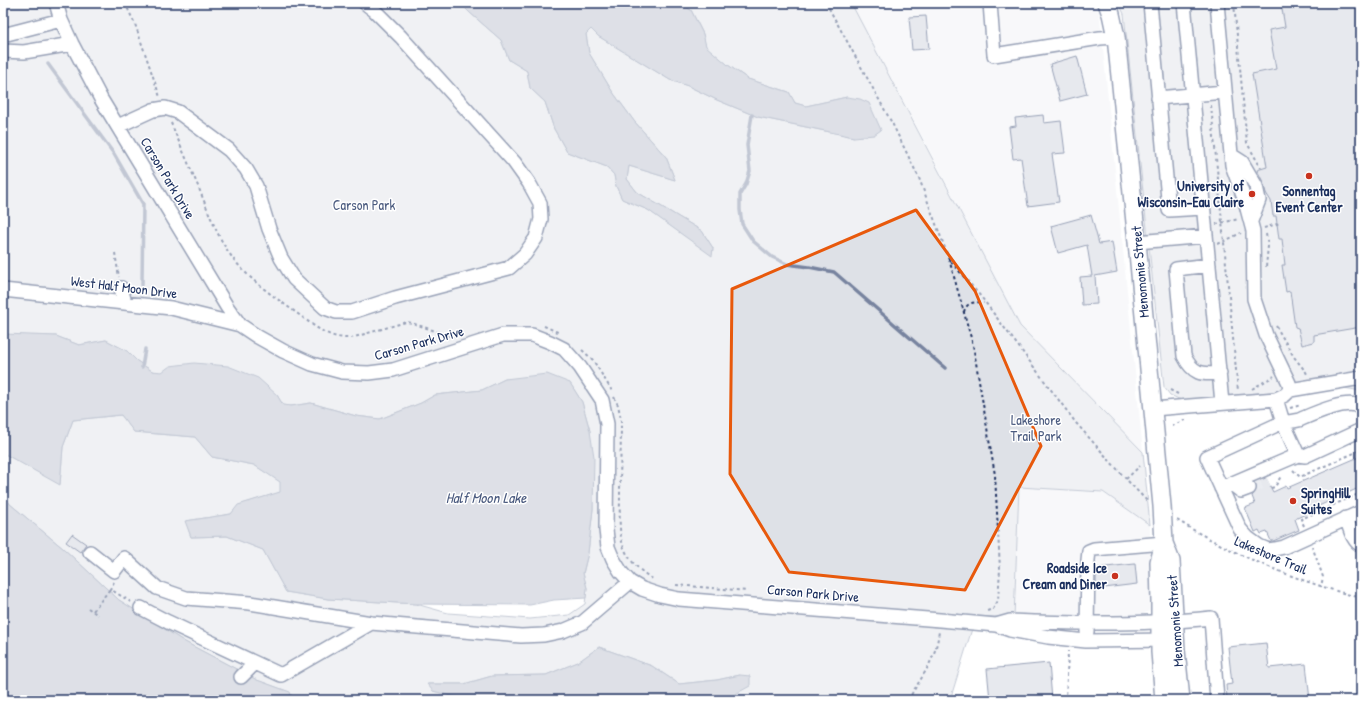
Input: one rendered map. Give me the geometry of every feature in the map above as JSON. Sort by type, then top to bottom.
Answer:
[{"type":"main road","name":"Menomonie Street","points":[[1108,3],[1116,37],[1153,409],[1164,543],[1171,561],[1164,700]]},
{"type":"main road","name":"Menomonie Street","points":[[1168,641],[1182,700]]},
{"type":"street","name":"Carson Park Drive","points":[[56,3],[61,20],[72,44],[101,99],[227,307],[240,325],[283,351],[312,364],[342,372],[369,373],[393,370],[503,335],[532,335],[550,342],[564,350],[580,367],[602,400],[607,424],[605,521],[608,547],[621,572],[630,582],[642,589],[660,595],[680,599],[996,625],[1010,630],[1048,637],[1086,641],[1168,641]]},
{"type":"street","points":[[118,126],[153,110],[165,108],[178,112],[229,150],[246,169],[256,186],[269,229],[281,258],[294,279],[325,308],[336,312],[352,312],[395,298],[509,268],[525,254],[536,238],[542,219],[540,203],[529,183],[514,162],[401,37],[365,3]]},
{"type":"street","points":[[990,3],[994,55],[1100,38],[1116,37]]},
{"type":"street","points":[[1150,3],[1169,210],[1203,208]]},
{"type":"street","points":[[1184,3],[1203,208],[1210,235],[1209,265],[1222,403]]},
{"type":"street","points":[[1217,3],[1224,92],[1232,165],[1245,200],[1252,225],[1254,243],[1254,299],[1266,335],[1289,382],[1290,390]]},
{"type":"street","points":[[3,34],[61,20]]},
{"type":"street","points":[[3,51],[24,52],[72,44]]},
{"type":"street","points":[[1158,98],[1224,92]]},
{"type":"street","points":[[1137,242],[1210,235]]},
{"type":"street","points":[[1209,265],[1176,269],[1184,356],[1189,366],[1200,374],[1220,373]]},
{"type":"street","points":[[121,288],[125,303]]},
{"type":"street","name":"West Half Moon Drive","points":[[3,290],[171,308],[240,325]]},
{"type":"street","points":[[1153,409],[1276,399],[1286,395],[1290,390],[1361,378]]},
{"type":"street","points":[[1276,399],[1283,422],[1298,455]]},
{"type":"street","points":[[1361,407],[1356,404],[1327,408],[1297,420],[1283,422],[1207,457],[1227,486],[1240,528],[1248,538],[1259,546],[1268,550],[1284,547],[1361,512]]},
{"type":"street","points":[[1227,486],[1278,469],[1298,455],[1305,456],[1361,430]]},
{"type":"street","points":[[1269,484],[1278,469]]},
{"type":"street","points":[[1227,486],[1241,491],[1249,488]]},
{"type":"street","points":[[1346,518],[1354,539],[1361,545]]},
{"type":"street","points":[[1086,641],[1088,623],[1089,551],[1094,549],[1164,543]]},
{"type":"street","points":[[90,552],[114,571],[124,558],[157,588],[186,598],[250,603],[371,622],[521,636],[544,635],[562,631],[582,623],[630,582]]},
{"type":"street","points":[[141,608],[281,675],[371,622]]},
{"type":"street","name":"Carson Park Drive","points":[[996,625],[1010,621],[1088,623],[1168,622],[1211,618],[1217,700]]},
{"type":"street","points":[[241,677],[255,663]]},
{"type":"path","points":[[125,3],[135,24],[165,108],[219,237],[242,269],[276,298],[332,337],[352,338],[406,322],[450,336],[462,336]]},
{"type":"path","points":[[826,3],[893,124],[920,178],[949,259],[973,345],[995,475],[1000,569],[998,601],[993,609],[984,612]]},
{"type":"path","points":[[1234,3],[1247,143],[1261,168]]},
{"type":"path","points":[[1211,100],[1238,391]]},
{"type":"path","points":[[1264,228],[1252,225],[1218,244],[1210,235],[1223,223],[1252,225],[1264,228],[1280,223]]},
{"type":"path","points":[[1264,228],[1268,246],[1266,269]]},
{"type":"path","points":[[115,253],[121,288]]},
{"type":"path","points":[[949,259],[986,304],[1076,423],[1126,479],[1148,501]]},
{"type":"path","points":[[964,313],[965,308],[968,305],[979,302],[986,304]]},
{"type":"path","points":[[1275,322],[1294,357],[1306,372],[1310,381]]},
{"type":"path","points":[[538,325],[555,330],[564,336]]},
{"type":"path","points":[[582,350],[593,360],[610,388],[618,405],[621,419],[620,520],[624,547],[632,562],[646,576],[655,580]]},
{"type":"path","points":[[1252,389],[1278,374]]},
{"type":"path","points":[[1232,391],[1244,390]]},
{"type":"path","points":[[1289,470],[1293,470],[1300,477],[1361,450]]},
{"type":"path","points":[[1126,479],[1140,466]]},
{"type":"path","points":[[1269,484],[1275,487],[1279,477],[1278,469]]},
{"type":"path","points":[[1306,530],[1301,519],[1361,493]]},
{"type":"path","name":"Lakeshore Trail","points":[[1177,520],[1206,538],[1257,561],[1321,587],[1361,598]]},
{"type":"path","points":[[1311,543],[1323,577],[1321,587]]},
{"type":"path","points":[[93,611],[119,575],[114,571]]},
{"type":"path","points":[[671,585],[754,592]]},
{"type":"path","points":[[110,589],[141,608]]},
{"type":"path","points":[[88,608],[98,615]]},
{"type":"path","points":[[908,700],[931,664],[938,645],[940,628]]},
{"type":"path","points":[[1066,700],[1068,651]]},
{"type":"highlighted area","points":[[916,210],[975,291],[1041,446],[965,590],[789,572],[730,474],[732,289]]},
{"type":"shaded area","points":[[851,3],[1097,3],[1100,18],[1143,452],[1020,326],[932,155]]},
{"type":"shaded area","points":[[1019,487],[1103,492],[1150,525],[1150,610],[1139,617],[1014,618]]},
{"type":"green space","name":"Carson Park","points":[[3,3],[460,3],[501,40],[509,60],[527,71],[530,88],[545,102],[554,129],[567,152],[607,167],[614,175],[616,186],[622,199],[648,210],[712,255],[713,248],[702,231],[637,192],[627,179],[629,166],[675,180],[666,157],[634,121],[612,91],[589,53],[586,34],[591,29],[598,36],[670,80],[688,86],[758,117],[854,137],[847,97],[806,106],[795,103],[789,92],[748,79],[705,46],[703,34],[691,10],[678,3],[851,3],[1020,326],[1143,452],[1150,525],[1103,492],[1019,487],[1014,618],[976,616],[950,700],[733,700],[727,698],[740,675],[717,680],[679,684],[652,666],[599,647],[578,662],[546,675],[492,676],[464,684],[428,684],[433,691],[460,698],[459,700],[293,700],[289,692],[257,680],[185,642],[119,600],[64,549],[10,504],[3,493],[3,453],[60,484],[63,447],[73,420],[121,415],[134,432],[195,437],[212,457],[254,465],[281,482],[281,492],[239,505],[231,514],[186,521],[191,537],[227,536],[263,550],[286,592],[328,599],[416,604],[448,613],[530,619],[569,615],[585,604],[587,588],[583,574],[588,553],[593,509],[590,431],[582,402],[570,383],[505,379],[482,390],[435,395],[421,403],[380,419],[356,416],[311,403],[291,406],[283,405],[277,395],[152,371],[137,361],[127,351],[106,340],[79,345],[56,336],[3,335]]},
{"type":"green space","name":"University of Wisconsin-Eau Claire","points":[[1119,3],[1361,3],[1361,391],[1344,388],[1341,374],[1307,381],[1272,392],[1181,400],[1170,395],[1164,387],[1124,14]]},
{"type":"water","points":[[460,3],[678,3],[691,10],[703,34],[706,46],[728,65],[748,79],[789,92],[795,103],[806,106],[847,97],[860,99],[869,103],[881,130],[874,135],[854,137],[758,117],[688,86],[670,80],[598,36],[591,29],[586,34],[589,53],[612,91],[634,121],[666,157],[675,180],[629,166],[627,179],[637,192],[702,231],[713,248],[712,256],[648,210],[622,199],[616,186],[614,175],[607,167],[567,152],[554,129],[545,102],[530,88],[527,71],[509,60],[501,40]]},
{"type":"water","name":"Half Moon Lake","points":[[4,334],[56,336],[79,345],[106,340],[127,351],[137,361],[152,371],[162,372],[170,366],[194,363],[228,366],[258,378],[277,395],[283,405],[291,406],[311,403],[356,416],[380,419],[421,403],[435,395],[482,390],[505,379],[547,374],[570,383],[582,402],[590,431],[594,457],[593,509],[588,553],[583,573],[587,588],[586,598],[554,600],[530,605],[416,604],[328,599],[286,592],[263,550],[227,536],[191,537],[185,521],[231,514],[238,505],[280,492],[280,482],[254,465],[212,457],[195,437],[134,432],[121,415],[73,420],[63,447],[60,485],[3,453]]},
{"type":"water","points":[[3,493],[10,504],[64,549],[119,600],[185,642],[257,680],[290,692],[293,700],[3,700]]},
{"type":"water","points":[[599,647],[652,666],[679,684],[717,680],[740,675],[750,676],[750,686],[728,698],[733,700],[459,700],[459,698],[433,691],[427,684],[464,684],[492,676],[546,675],[578,662]]},
{"type":"building","name":"Sonnentag Event Center","points":[[1281,3],[1361,3],[1361,327],[1314,335],[1314,342],[1302,345],[1298,328],[1295,327],[1290,291],[1286,292],[1282,265],[1285,265],[1282,239],[1279,239],[1276,216],[1273,216],[1271,201],[1266,193],[1263,182],[1257,170],[1267,167],[1252,74],[1276,69],[1269,30],[1285,27]]},
{"type":"building","points":[[926,16],[929,49],[912,50],[909,17]]},
{"type":"building","points":[[1077,56],[1087,94],[1060,101],[1050,64]]},
{"type":"building","points":[[1043,115],[1044,123],[1061,121],[1065,153],[1052,154],[1059,202],[1028,206],[1021,158],[1013,159],[1009,127],[1016,126],[1015,118]]},
{"type":"building","points":[[1091,215],[1099,244],[1112,242],[1117,272],[1095,276],[1097,304],[1082,305],[1080,277],[1092,276],[1087,245],[1058,253],[1051,226]]},
{"type":"building","name":"SpringHill Suites","points":[[1361,456],[1361,487],[1312,509],[1312,511],[1295,519],[1299,530],[1273,541],[1271,541],[1267,532],[1261,534],[1259,530],[1255,532],[1245,508],[1255,504],[1252,496],[1257,490],[1255,482],[1266,478],[1273,492],[1286,486],[1287,488]]},
{"type":"building","points":[[72,534],[86,544],[80,552],[66,542]]},
{"type":"building","name":"Roadside Ice Cream and Diner","points":[[1135,564],[1137,584],[1096,589],[1096,568]]},
{"type":"building","points":[[1266,643],[1269,668],[1306,664],[1310,700],[1227,699],[1226,685],[1232,684],[1228,647]]},
{"type":"building","points":[[1049,663],[1052,700],[990,700],[987,669]]},
{"type":"waterway","points":[[48,64],[114,154],[143,204]]},
{"type":"waterway","points":[[752,115],[747,145],[750,171],[746,184],[740,194],[740,210],[742,224],[753,241],[772,257],[787,264],[834,272],[945,368]]},
{"type":"waterway","points":[[142,285],[143,203]]},
{"type":"waterway","points":[[142,367],[145,349]]},
{"type":"tunnel","points":[[1249,488],[1268,480]]},
{"type":"place","name":"Sonnentag Event Center","points":[[1309,176]]},
{"type":"place","name":"University of Wisconsin-Eau Claire","points":[[1252,194]]},
{"type":"place","name":"SpringHill Suites","points":[[1293,501]]},
{"type":"place","name":"Roadside Ice Cream and Diner","points":[[1115,576]]},
{"type":"park label","name":"Lakeshore Trail Park","points":[[1036,428]]}]
